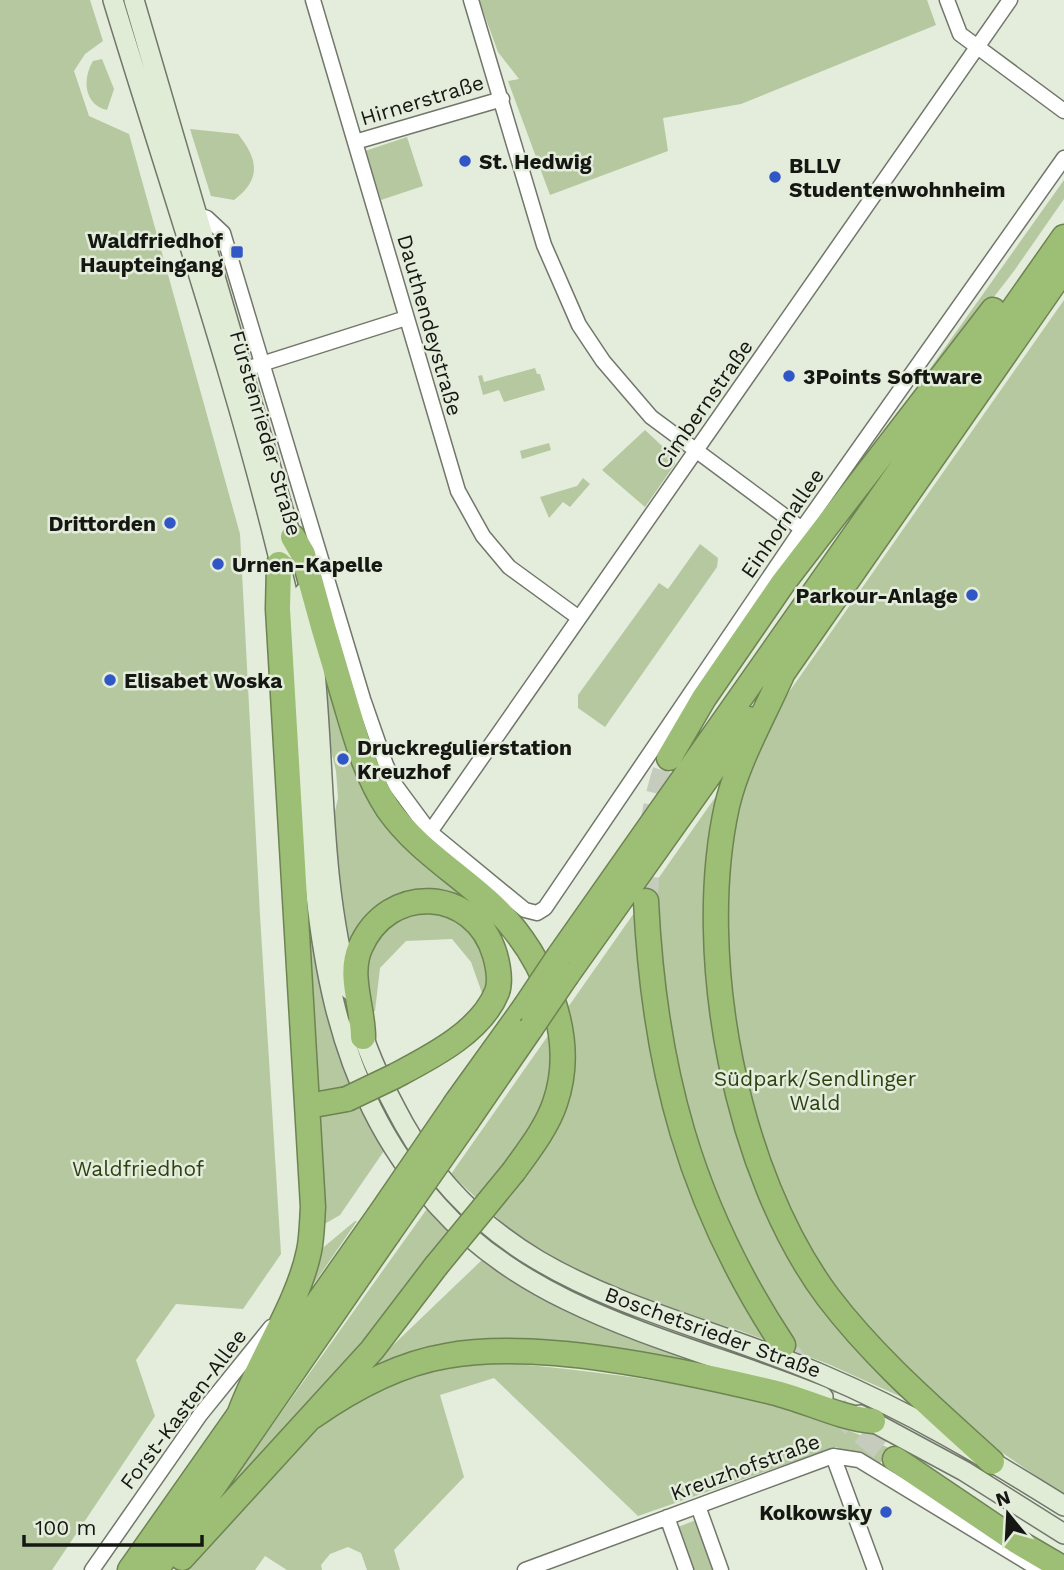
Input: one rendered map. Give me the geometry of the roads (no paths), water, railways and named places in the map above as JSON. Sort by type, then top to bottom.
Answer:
[{"type":"highway","points":[[669,758],[704,698],[792,572],[1040,249],[1064,236]]},
{"type":"highway","points":[[156,1570],[383,1226],[1064,236]]},
{"type":"highway","points":[[563,966],[785,670],[1064,269]]},
{"type":"highway","points":[[173,1570],[203,1532],[372,1350],[514,1171],[556,1103],[561,1046],[559,1020],[552,997],[535,960],[515,930],[493,906],[415,841],[388,808],[365,766],[303,554],[303,536]]},
{"type":"highway","points":[[238,1418],[251,1381],[286,1309],[309,1251],[313,1207],[278,609],[279,564]]},
{"type":"highway","points":[[785,670],[739,768],[727,805],[717,868],[717,939],[729,1050],[744,1121],[775,1206],[828,1296],[880,1357],[992,1462]]},
{"type":"highway","points":[[308,1107],[347,1099],[396,1076],[448,1045],[478,1019],[497,991],[499,966],[492,944],[481,924],[464,910],[423,900],[400,905],[376,922],[360,948],[354,973],[363,1014],[363,1037]]},
{"type":"highway","points":[[646,901],[656,1022],[668,1083],[692,1169],[737,1269],[783,1345]]},
{"type":"highway","points":[[130,1570],[238,1418],[383,1226]]},
{"type":"highway","points":[[312,1417],[375,1380],[418,1363],[471,1352],[509,1352],[626,1363],[687,1373],[774,1392],[828,1408],[852,1420],[873,1421]]},
{"type":"highway","points":[[895,1459],[1008,1536],[1064,1569]]},
{"type":"main road","name":"Fürstenrieder Straße","points":[[113,0],[133,34],[253,367],[303,536],[332,890],[343,964],[363,1037],[397,1111]]},
{"type":"main road","name":"Fürstenrieder Straße","points":[[134,0],[133,34],[250,452],[295,639],[315,892],[324,966],[341,1035],[354,1073],[383,1130]]},
{"type":"main road","name":"Boschetsrieder Straße","points":[[397,1111],[421,1154],[475,1215],[509,1243],[557,1273],[630,1306],[821,1374],[891,1405],[1064,1506]]},
{"type":"main road","name":"Boschetsrieder Straße","points":[[383,1130],[409,1171],[460,1229],[495,1258],[546,1291],[620,1324],[773,1376],[873,1421],[964,1471],[1064,1534]]},
{"type":"street","name":"Dauthendeystraße","points":[[313,0],[456,485],[470,513],[509,567],[579,618]]},
{"type":"street","points":[[471,0],[544,245],[579,326],[629,394],[651,417],[696,453],[802,529]]},
{"type":"street","points":[[947,0],[960,34],[1064,111]]},
{"type":"street","name":"Cimbernstraße","points":[[430,832],[1010,0]]},
{"type":"street","name":"Hirnerstraße","points":[[355,142],[502,99]]},
{"type":"street","name":"Einhornallee","points":[[537,913],[545,908],[802,529],[1064,158]]},
{"type":"street","points":[[253,367],[405,318]]},
{"type":"street","name":"Fürstenrieder Straße","points":[[303,536],[396,786],[430,832],[525,910],[537,913]]},
{"type":"street","name":"Forst-Kasten-Allee","points":[[92,1570],[220,1387],[286,1309]]},
{"type":"street","points":[[833,1456],[875,1570]]},
{"type":"street","name":"Kreuzhofstraße","points":[[526,1570],[833,1456],[846,1456],[867,1465],[1040,1570]]},
{"type":"street","points":[[698,1506],[721,1570]]},
{"type":"street","points":[[667,1517],[686,1570]]},
{"type":"tunnel","points":[[646,901],[652,828],[658,794],[669,758]]},
{"type":"tunnel","points":[[789,1354],[838,1411],[895,1459]]},
{"type":"place","name":"St. Hedwig","points":[[465,161]]},
{"type":"place","name":"BLLV Studentenwohnheim","points":[[775,177]]},
{"type":"place","name":"Waldfriedhof Haupteingang","points":[[237,252]]},
{"type":"place","name":"3Points Software","points":[[789,376]]},
{"type":"place","name":"Drittorden","points":[[170,523]]},
{"type":"place","name":"Urnen-Kapelle","points":[[218,564]]},
{"type":"place","name":"Parkour-Anlage","points":[[972,595]]},
{"type":"place","name":"Elisabet Woska","points":[[110,680]]},
{"type":"place","name":"Druckregulierstation Kreuzhof","points":[[343,759]]},
{"type":"place","name":"Kolkowsky","points":[[886,1512]]},
{"type":"park label","name":"Südpark/Sendlinger Wald","points":[[815,1090]]},
{"type":"park label","name":"Waldfriedhof","points":[[138,1168]]}]
